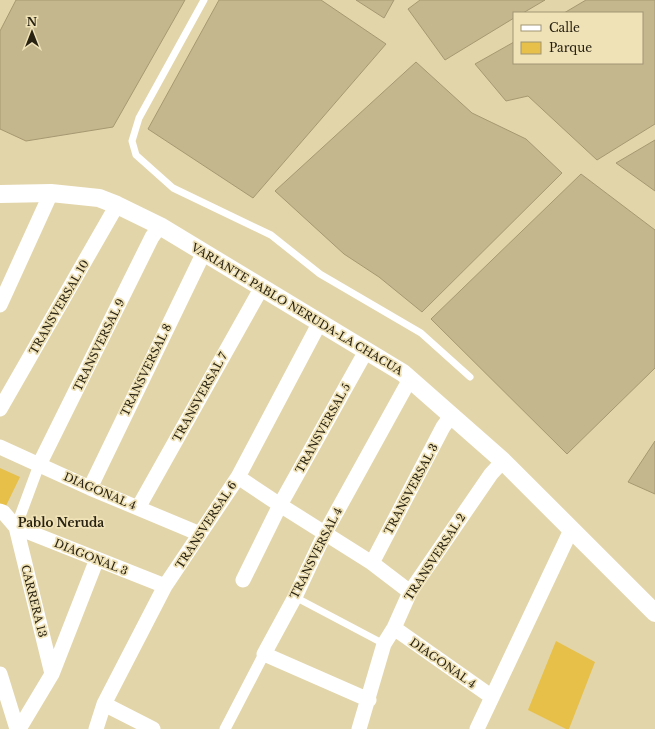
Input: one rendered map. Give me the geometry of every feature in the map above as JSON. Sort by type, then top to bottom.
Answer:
[{"type":"street","name":"VARIANTE PABLO NERUDA-LA CHACUA","points":[[0,194],[52,193],[99,198],[117,205],[160,226],[403,373],[503,461],[655,613]]},
{"type":"street","points":[[0,304],[52,193]]},
{"type":"street","name":"TRANSVERSAL 10","points":[[0,409],[117,205]]},
{"type":"street","name":"TRANSVERSAL 9","points":[[39,465],[152,237],[160,226]]},
{"type":"street","name":"TRANSVERSAL 8","points":[[90,488],[204,252]]},
{"type":"street","name":"TRANSVERSAL 7","points":[[138,508],[262,287]]},
{"type":"street","name":"TRANSVERSAL 6","points":[[96,729],[104,704],[165,586],[238,476],[320,322]]},
{"type":"street","name":"TRANSVERSAL 5","points":[[243,580],[280,505],[366,351]]},
{"type":"street","name":"TRANSVERSAL 4","points":[[225,729],[294,597],[325,533],[410,379]]},
{"type":"street","name":"TRANSVERSAL 3","points":[[372,563],[443,427],[451,416]]},
{"type":"street","name":"DIAGONAL 4","points":[[0,447],[90,488],[200,534]]},
{"type":"street","name":"TRANSVERSAL 2","points":[[360,729],[384,644],[394,628],[410,592],[494,471],[503,461]]},
{"type":"street","points":[[16,527],[39,465]]},
{"type":"street","points":[[238,476],[280,505],[372,563],[410,592]]},
{"type":"street","name":"DIAGONAL 3","points":[[0,511],[16,527],[165,586]]},
{"type":"street","name":"CARRERA 13","points":[[16,527],[52,674]]},
{"type":"street","points":[[477,729],[571,530]]},
{"type":"street","points":[[18,729],[52,674],[97,559]]},
{"type":"street","name":"DIAGONAL 4","points":[[394,628],[492,697]]},
{"type":"street","points":[[264,654],[369,700]]},
{"type":"street","points":[[0,674],[18,729]]},
{"type":"street","points":[[104,704],[153,729]]},
{"type":"lane","points":[[204,0],[140,118],[132,141],[136,156],[174,188],[271,235],[320,274],[421,333],[470,377]]},
{"type":"lane","points":[[294,597],[384,644]]},
{"type":"green space","points":[[0,468],[20,477],[4,510],[0,508]]},
{"type":"green space","points":[[556,641],[595,662],[569,729],[566,729],[528,710]]},
{"type":"building","points":[[16,0],[185,0],[113,127],[26,141],[0,129],[0,31]]},
{"type":"building","points":[[219,0],[321,0],[386,44],[253,198],[148,129]]},
{"type":"building","points":[[356,0],[394,0],[384,18]]},
{"type":"building","points":[[420,0],[545,0],[525,12],[513,12],[513,19],[445,60],[408,9]]},
{"type":"building","points":[[586,0],[655,0],[655,124],[597,160],[528,96],[506,101],[475,64],[513,43],[513,64],[643,64],[643,12],[566,12]]},
{"type":"building","points":[[416,62],[472,113],[526,139],[562,173],[422,312],[379,277],[344,254],[275,191]]},
{"type":"building","points":[[655,140],[655,191],[616,163]]},
{"type":"building","points":[[581,174],[655,230],[655,368],[567,454],[431,319]]},
{"type":"building","points":[[655,441],[655,494],[628,482]]},
{"type":"district","name":"Pablo Neruda","points":[[61,523]]}]
